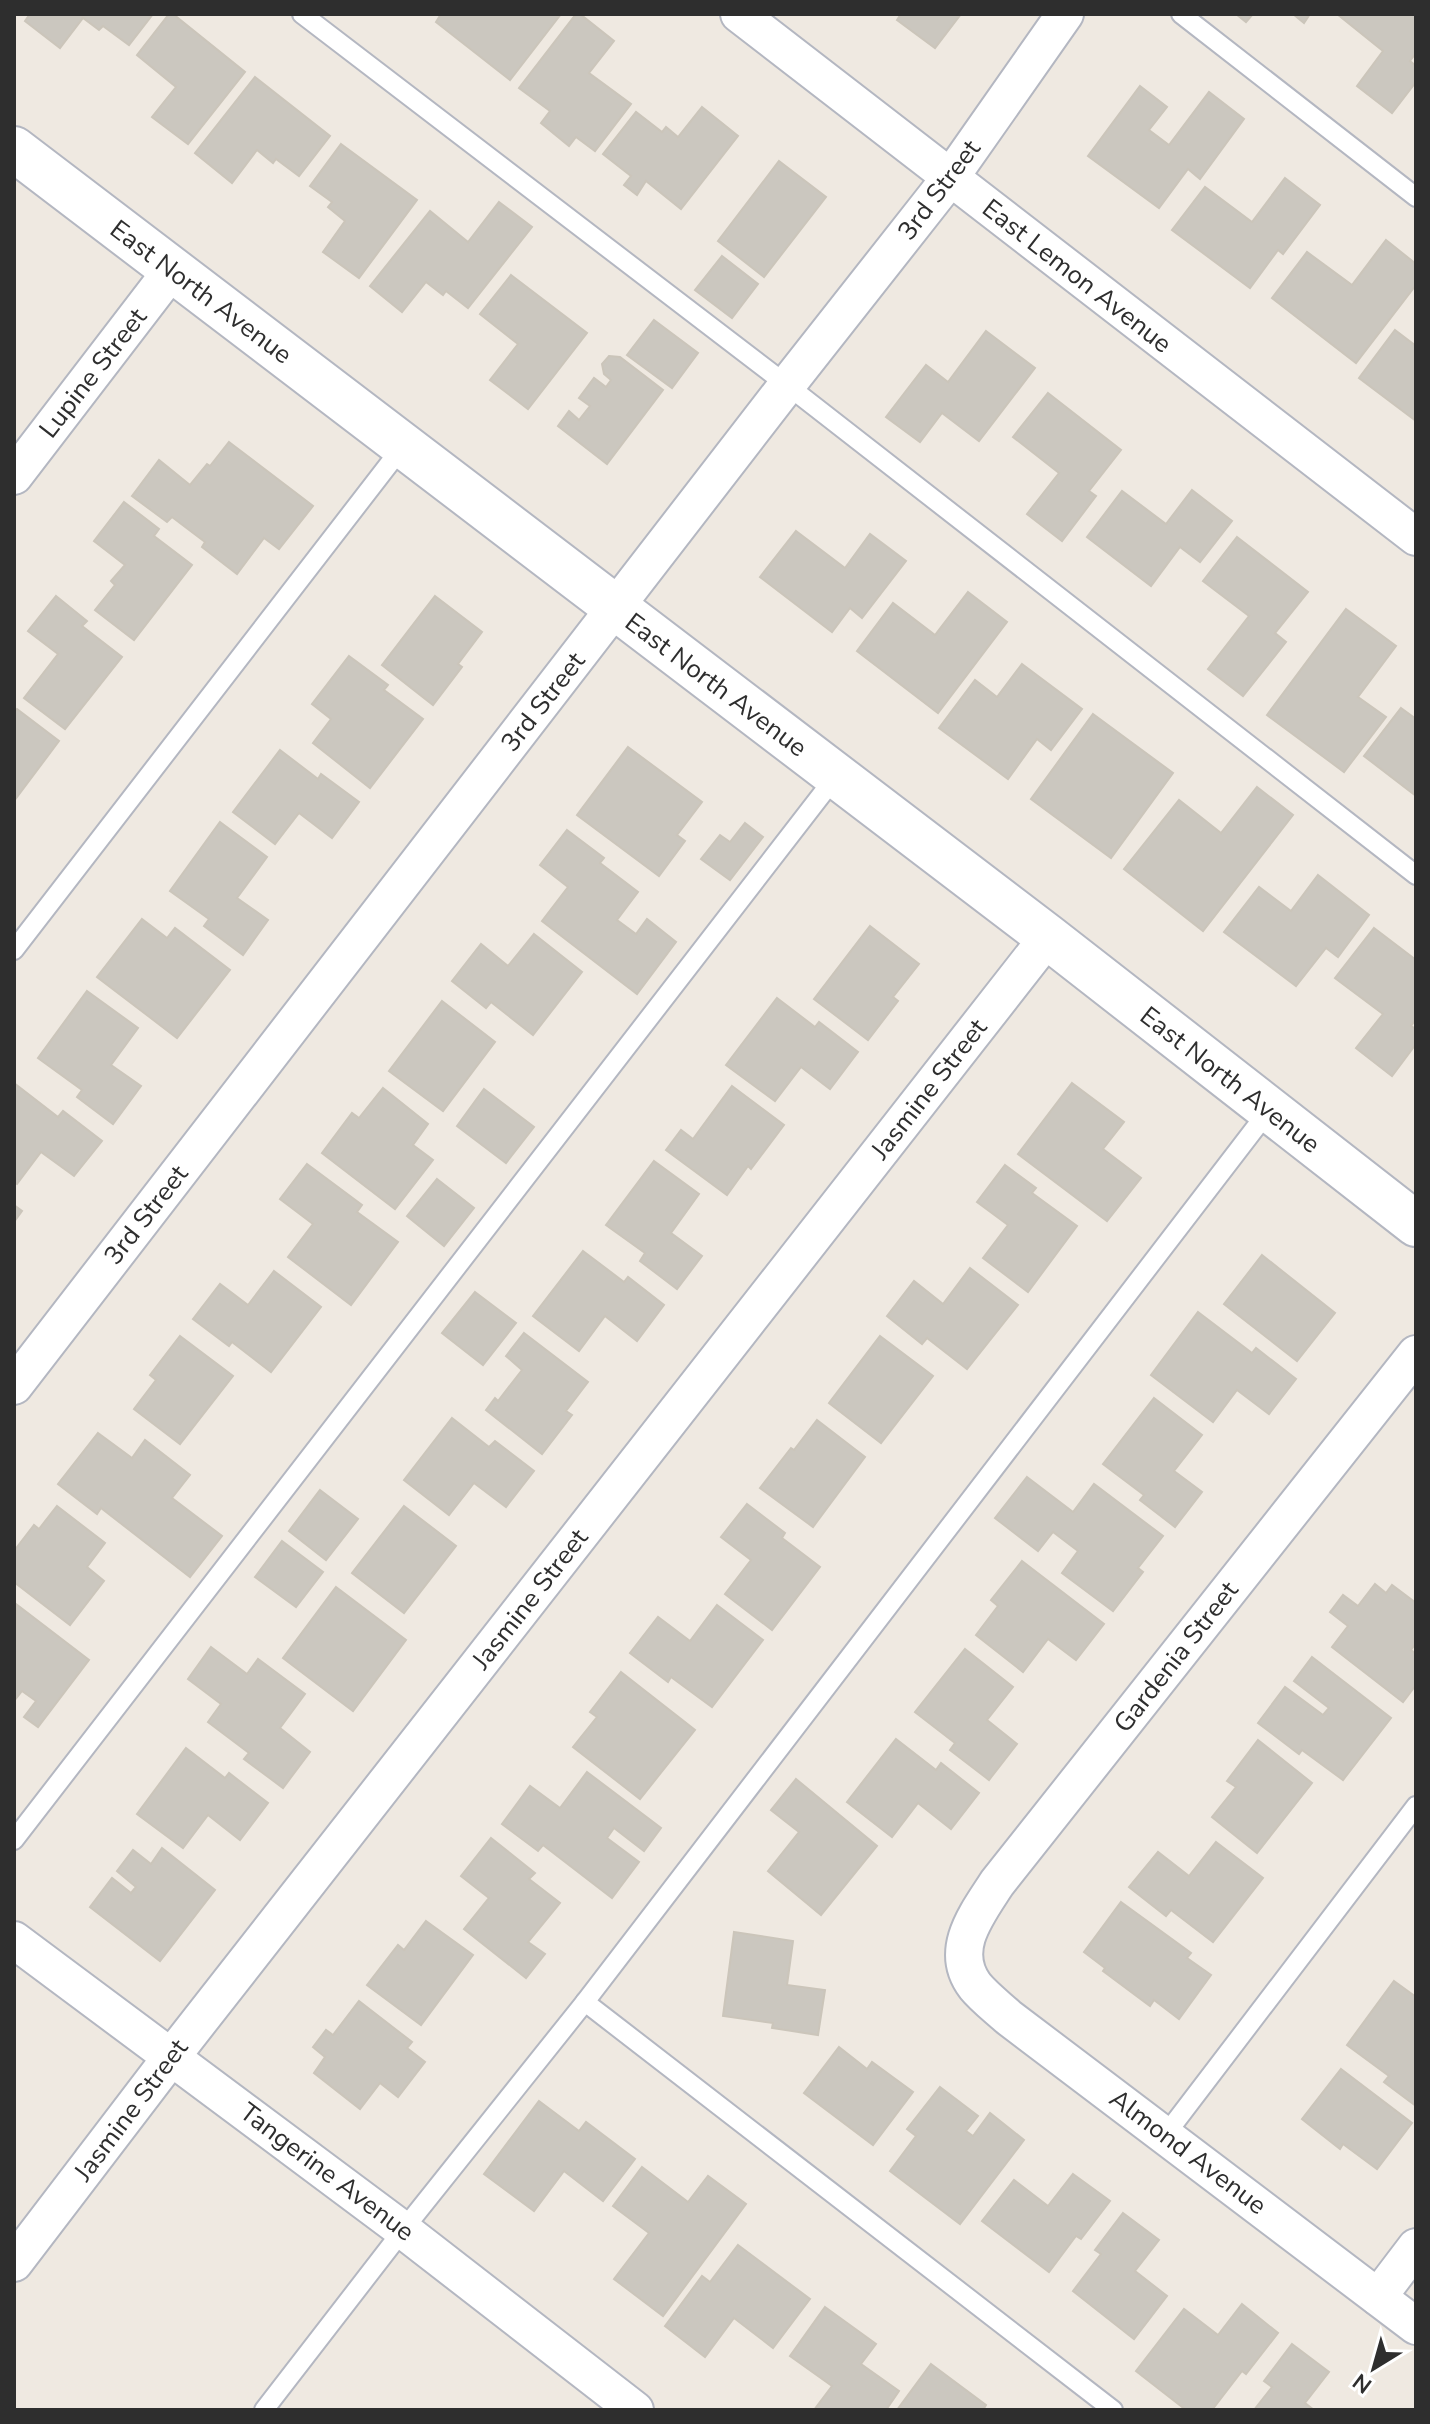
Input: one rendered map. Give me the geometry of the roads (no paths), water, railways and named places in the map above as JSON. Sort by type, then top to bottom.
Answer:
[{"type":"street","name":"East Lemon Avenue","points":[[739,14],[1416,537]]},
{"type":"street","name":"3rd Street","points":[[14,1386],[950,178],[1065,14]]},
{"type":"street","name":"East North Avenue","points":[[14,149],[1048,937],[1416,1224]]},
{"type":"street","name":"Lupine Street","points":[[14,476],[172,270]]},
{"type":"street","name":"Jasmine Street","points":[[14,2263],[172,2056],[1048,937]]},
{"type":"street","name":"Gardenia Street","points":[[966,1971],[964,1950],[967,1930],[997,1883],[1416,1354]]},
{"type":"street","name":"Tangerine Avenue","points":[[14,1940],[403,2230],[621,2406]]},
{"type":"street","name":"Almond Avenue","points":[[966,1971],[976,1987],[1008,2017],[1416,2326]]},
{"type":"street","points":[[1378,2297],[1416,2247]]},
{"type":"lane","points":[[302,14],[787,385],[1416,875]]},
{"type":"lane","points":[[1181,14],[1416,197]]},
{"type":"lane","points":[[14,950],[403,446]]},
{"type":"lane","points":[[14,1840],[836,776]]},
{"type":"lane","points":[[264,2410],[585,2002],[1269,1110]]},
{"type":"lane","points":[[1166,2134],[1416,1806]]},
{"type":"lane","points":[[585,2002],[1113,2410]]}]
